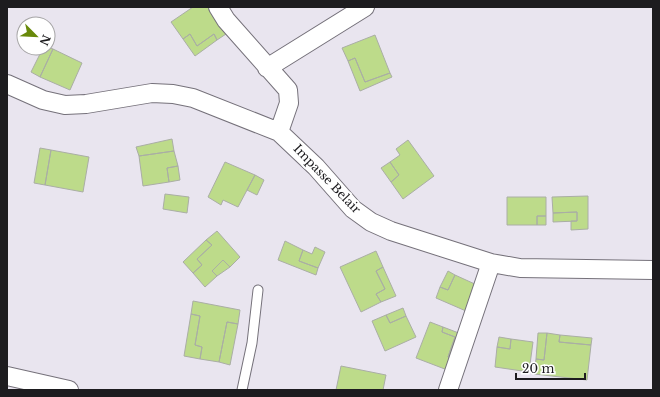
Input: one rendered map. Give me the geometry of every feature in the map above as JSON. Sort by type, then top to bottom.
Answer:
[{"type":"street","points":[[218,7],[226,20],[288,90],[288,103],[279,132]]},
{"type":"street","points":[[267,68],[365,7]]},
{"type":"street","name":"Impasse Belair","points":[[7,84],[43,100],[65,105],[86,104],[152,93],[173,94],[193,98],[279,132],[316,166],[354,209],[371,222],[391,231],[491,263],[520,268],[653,270]]},
{"type":"street","points":[[448,390],[491,263]]},
{"type":"street","points":[[7,376],[68,390]]},
{"type":"lane","points":[[242,390],[252,343],[258,290]]},
{"type":"building","points":[[193,7],[212,7],[229,32],[217,40],[214,34],[197,46],[190,34],[183,39],[171,22]]},
{"type":"building","points":[[190,34],[197,46],[214,34],[217,40],[195,56],[183,39]]},
{"type":"building","points":[[375,35],[390,73],[365,82],[355,58],[348,61],[342,48]]},
{"type":"building","points":[[56,50],[82,63],[70,90],[40,77],[50,56],[56,56]]},
{"type":"building","points":[[39,56],[50,56],[40,77],[31,72]]},
{"type":"building","points":[[355,58],[365,82],[390,73],[392,77],[360,91],[348,61]]},
{"type":"building","points":[[172,139],[174,151],[139,156],[136,147]]},
{"type":"building","points":[[408,140],[434,176],[403,199],[391,182],[399,175],[390,162],[400,155],[396,149]]},
{"type":"building","points":[[40,148],[51,150],[45,185],[34,183]]},
{"type":"building","points":[[51,150],[89,157],[83,192],[45,185]]},
{"type":"building","points":[[174,151],[178,166],[167,168],[169,182],[143,186],[139,156]]},
{"type":"building","points":[[225,162],[255,175],[238,207],[223,200],[221,205],[208,197]]},
{"type":"building","points":[[390,162],[399,175],[391,182],[381,168]]},
{"type":"building","points":[[178,166],[180,180],[169,182],[167,168]]},
{"type":"building","points":[[255,175],[264,180],[257,195],[247,190]]},
{"type":"building","points":[[165,194],[189,197],[187,213],[163,209]]},
{"type":"building","points":[[588,196],[588,229],[571,230],[571,221],[577,221],[577,212],[553,213],[552,197]]},
{"type":"building","points":[[507,197],[546,197],[546,216],[537,216],[537,225],[507,225]]},
{"type":"building","points":[[577,212],[577,221],[553,222],[553,213]]},
{"type":"building","points":[[537,216],[546,216],[546,225],[537,225]]},
{"type":"building","points":[[217,231],[240,257],[230,267],[223,260],[212,271],[217,276],[205,287],[193,273],[202,265],[197,259],[212,245],[206,240]]},
{"type":"building","points":[[206,240],[212,245],[197,259],[202,265],[193,273],[183,262]]},
{"type":"building","points":[[285,241],[303,250],[299,261],[318,268],[316,275],[278,260]]},
{"type":"building","points":[[315,247],[325,252],[318,268],[299,261],[303,250],[312,254]]},
{"type":"building","points":[[376,251],[383,267],[376,271],[385,289],[376,294],[381,302],[361,312],[340,267]]},
{"type":"building","points":[[223,260],[230,267],[217,276],[212,271]]},
{"type":"building","points":[[383,267],[396,296],[381,302],[376,294],[385,289],[376,271]]},
{"type":"building","points":[[448,271],[455,275],[448,290],[440,287]]},
{"type":"building","points":[[455,275],[477,285],[466,311],[436,298],[440,287],[448,290]]},
{"type":"building","points":[[193,301],[240,310],[238,324],[227,322],[219,362],[200,359],[202,347],[195,345],[200,316],[191,314]]},
{"type":"building","points":[[403,308],[406,316],[390,323],[386,315]]},
{"type":"building","points":[[191,314],[200,316],[195,345],[202,347],[200,359],[184,356]]},
{"type":"building","points":[[386,315],[390,323],[406,316],[416,337],[385,351],[372,321]]},
{"type":"building","points":[[227,322],[238,324],[230,365],[219,362]]},
{"type":"building","points":[[430,322],[443,327],[442,332],[455,337],[448,357],[455,359],[450,371],[416,358]]},
{"type":"building","points":[[443,327],[464,335],[455,359],[448,357],[455,337],[442,332]]},
{"type":"building","points":[[538,333],[547,333],[544,360],[536,359]]},
{"type":"building","points":[[547,333],[560,335],[559,342],[591,345],[587,380],[534,374],[536,359],[544,360]]},
{"type":"building","points":[[560,335],[592,338],[591,345],[559,342]]},
{"type":"building","points":[[499,337],[511,339],[510,349],[497,347]]},
{"type":"building","points":[[511,339],[533,342],[529,372],[495,367],[497,347],[510,349]]},
{"type":"building","points":[[341,366],[386,375],[383,390],[336,390]]}]
